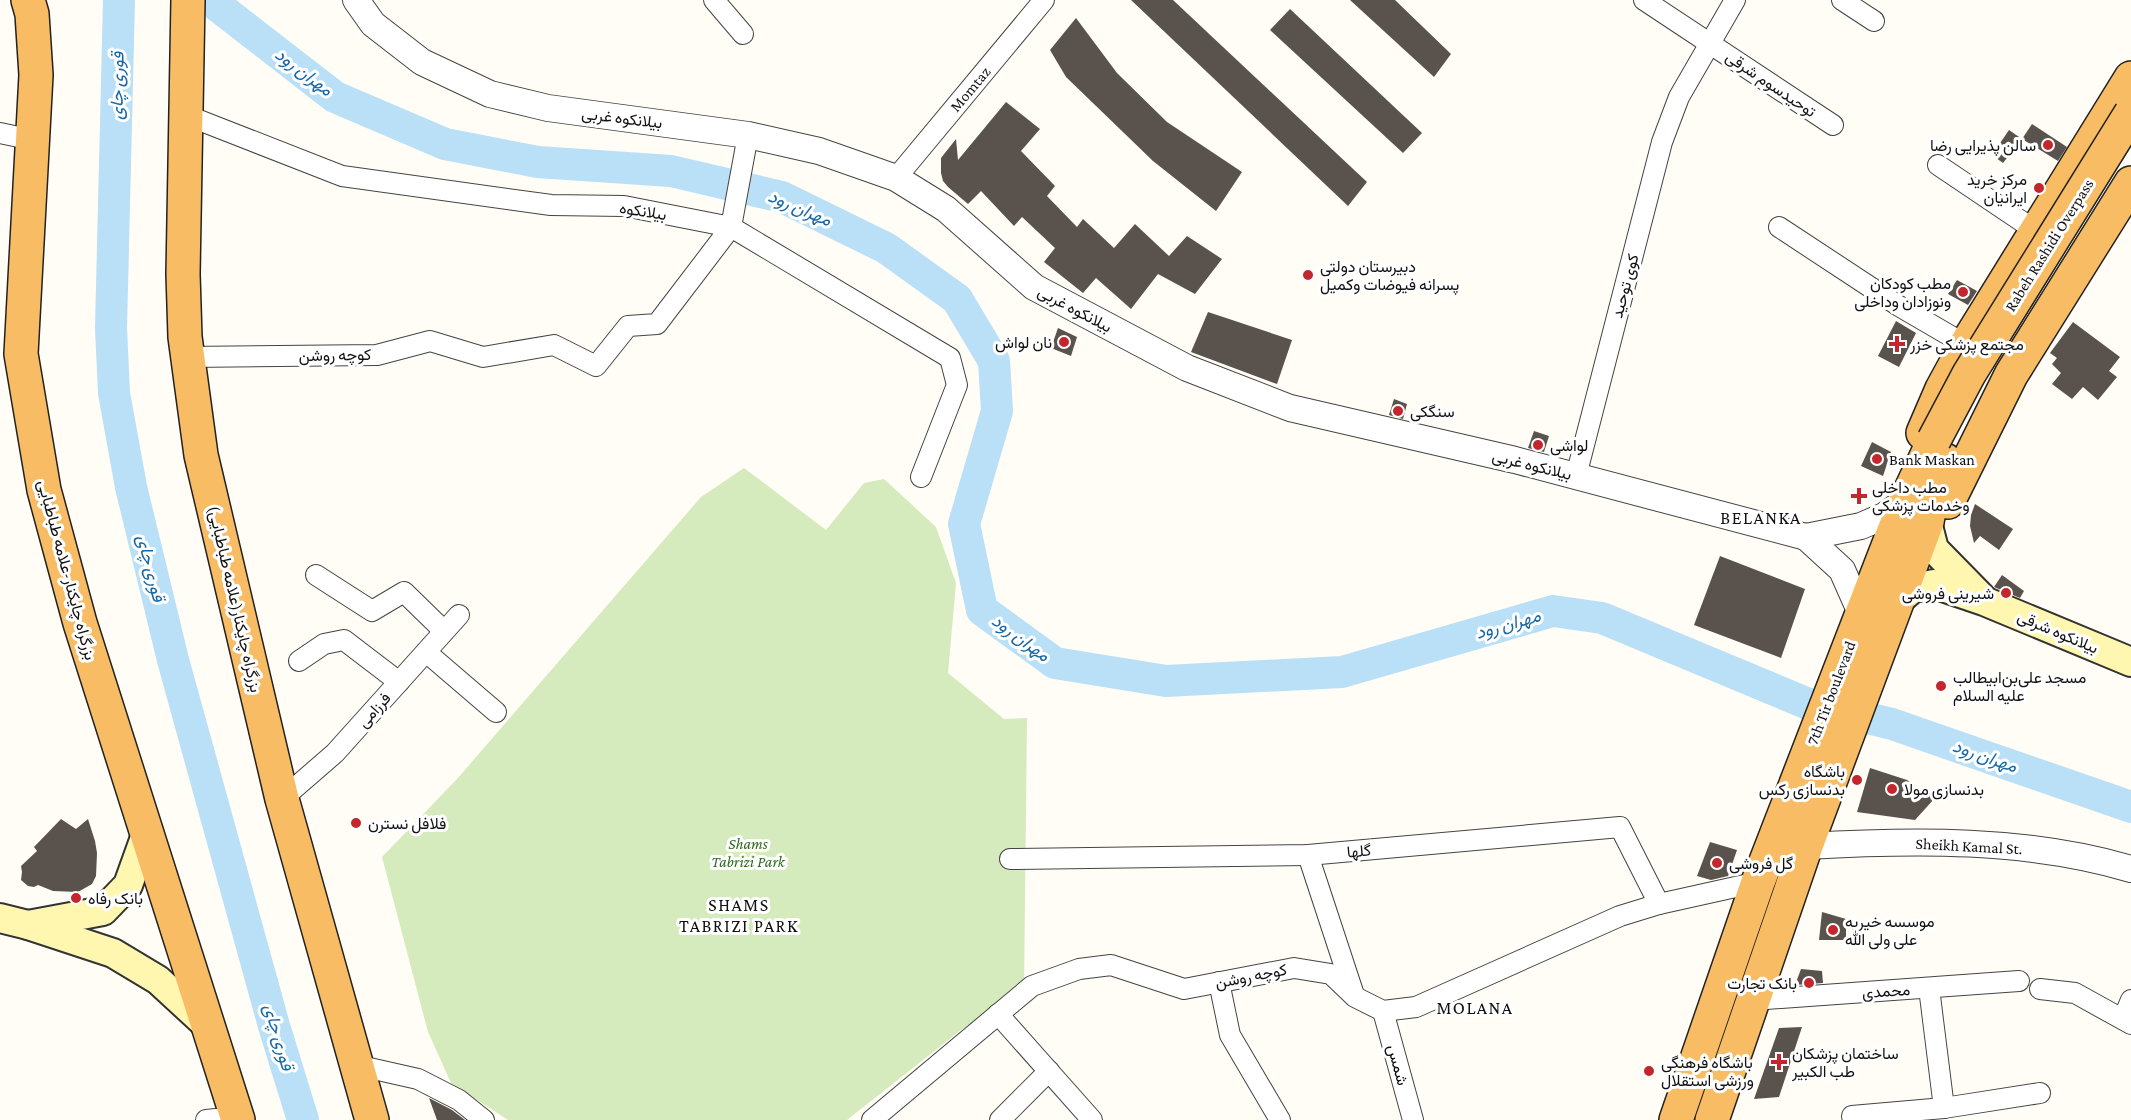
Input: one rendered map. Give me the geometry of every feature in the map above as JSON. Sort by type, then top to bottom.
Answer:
[{"type":"highway","name":"بزرگراه چایکنار-علامه طباطبایی","points":[[28,0],[32,14],[36,75],[21,354],[44,490],[80,623],[209,1027],[227,1119]]},
{"type":"highway","name":"بزرگراه چایکنار(علامه طباطبایی)","points":[[188,0],[183,274],[187,357],[201,455],[282,799],[372,1120]]},
{"type":"highway","points":[[2131,78],[1966,345],[1942,389],[1917,446],[1915,503],[1947,503],[2011,375],[2131,183]]},
{"type":"highway","name":"Rabeh Rashidi Overpass","points":[[1942,443],[1969,374],[2131,113]]},
{"type":"highway","name":"Rabeh Rashidi Overpass","points":[[1942,443],[1988,375],[2131,147]]},
{"type":"highway","points":[[2067,182],[2087,175],[2102,180],[2112,194],[2114,212]]},
{"type":"highway","name":"7th Tir boulevard","points":[[1856,671],[1862,613],[1942,443]]},
{"type":"highway","name":"7th Tir boulevard","points":[[1676,1120],[1758,882],[1826,749],[1856,671],[1898,601],[1915,503]]},
{"type":"highway","name":"7th Tir boulevard","points":[[1712,1120],[1806,846],[1826,749]]},
{"type":"main road","name":"بیلانکوه شرقی","points":[[1915,503],[1934,549],[1984,601]]},
{"type":"main road","name":"بیلانکوه شرقی","points":[[1898,601],[1913,588],[1934,584],[1984,601],[2131,663]]},
{"type":"main road","points":[[28,925],[103,911],[128,885],[147,832]]},
{"type":"main road","points":[[0,918],[113,953],[158,980],[209,1027]]},
{"type":"street","name":"بیلانکوه غربی","points":[[356,0],[373,24],[422,62],[490,94],[548,108],[748,135],[819,151],[896,178],[946,209],[1034,287],[1187,368],[1290,408],[1576,476],[1806,537],[1861,526],[1915,503]]},
{"type":"street","points":[[714,0],[743,34]]},
{"type":"street","name":"Momtaz","points":[[896,178],[1044,0]]},
{"type":"street","name":"توحیدسوم شرقی","points":[[1644,0],[1833,126]]},
{"type":"street","name":"کوی توحید","points":[[1576,476],[1662,142],[1678,97],[1735,0]]},
{"type":"street","points":[[1842,0],[1874,21]]},
{"type":"street","name":"بیلانکوه","points":[[186,115],[342,176],[551,205],[624,206],[731,227],[950,358],[957,386],[921,477]]},
{"type":"street","points":[[0,133],[33,140]]},
{"type":"street","points":[[731,227],[748,135]]},
{"type":"street","points":[[1938,165],[2036,231]]},
{"type":"street","name":"کوچه روشن","points":[[187,357],[376,355],[430,341],[483,357],[554,345],[596,366],[628,326],[657,324],[731,227]]},
{"type":"street","points":[[1779,227],[1899,306],[1966,345]]},
{"type":"street","name":"بیلانکوه غربی","points":[[1806,537],[1842,570],[1862,613]]},
{"type":"street","points":[[316,575],[372,611],[404,592],[444,631]]},
{"type":"street","name":"فرزامی","points":[[282,799],[335,753],[459,615]]},
{"type":"street","points":[[299,661],[324,644],[344,640],[399,682]]},
{"type":"street","points":[[426,652],[496,712]]},
{"type":"street","name":"گلها","points":[[1010,859],[1308,855],[1620,827],[1659,904]]},
{"type":"street","name":"Sheikh Kamal St.","points":[[1806,846],[1869,842],[2003,846],[2062,852],[2131,869]]},
{"type":"street","points":[[1308,855],[1355,997]]},
{"type":"street","points":[[1383,1011],[1416,1007],[1620,916],[1659,904],[1758,882]]},
{"type":"street","name":"کوچه روشن","points":[[872,1120],[1032,986],[1079,969],[1111,966],[1184,989],[1294,968],[1331,974],[1355,997],[1383,1011]]},
{"type":"street","name":"محمدی","points":[[1753,1000],[2019,981]]},
{"type":"street","points":[[1219,982],[1230,1035],[1280,1120]]},
{"type":"street","points":[[1929,988],[1944,1108]]},
{"type":"street","points":[[2040,988],[2075,993],[2127,1021],[2131,1000]]},
{"type":"street","name":"شمس","points":[[1383,1011],[1413,1120]]},
{"type":"street","points":[[998,1014],[1092,1120]]},
{"type":"street","points":[[356,1065],[418,1079],[459,1100],[484,1120]]},
{"type":"street","points":[[1000,1120],[1049,1071]]},
{"type":"street","points":[[1852,1116],[1944,1108],[2040,1093]]},
{"type":"green space","name":"Shams Tabrizi Park","points":[[744,468],[826,530],[864,483],[884,479],[936,527],[956,583],[948,673],[1004,719],[1027,718],[1024,988],[961,1030],[847,1120],[508,1120],[451,1083],[428,1032],[382,857],[457,779],[701,497]]},
{"type":"building","points":[[1131,0],[1173,0],[1367,182],[1348,206]]},
{"type":"building","points":[[1350,0],[1395,0],[1451,54],[1434,77]]},
{"type":"building","points":[[1290,9],[1422,133],[1403,153],[1270,30]]},
{"type":"building","points":[[1076,18],[1117,73],[1167,122],[1242,172],[1216,211],[1153,161],[1066,77],[1050,50]]},
{"type":"building","points":[[1006,102],[1040,129],[1021,151],[1055,186],[1047,196],[1077,227],[1083,219],[1114,248],[1135,224],[1169,256],[1187,236],[1222,259],[1195,294],[1158,274],[1131,309],[1096,278],[1083,293],[1044,262],[1055,248],[1022,217],[1014,226],[981,191],[968,204],[948,187],[941,173],[941,158],[956,139],[958,160]]},
{"type":"building","name":"سالن پذیرایی رضا","points":[[2032,124],[2067,147],[2058,161],[2022,139]]},
{"type":"building","points":[[2009,130],[2022,139],[2003,163],[1992,155]]},
{"type":"building","name":"مطب کودکان ونوزادان وداخلی","points":[[1957,280],[1977,291],[1968,305],[1948,294]]},
{"type":"building","points":[[1208,312],[1292,340],[1277,384],[1191,352]]},
{"type":"building","name":"مجتمع پزشکی خزر","points":[[1896,321],[1916,333],[1899,367],[1878,356]]},
{"type":"building","points":[[2073,322],[2120,357],[2109,371],[2117,377],[2098,400],[2083,387],[2072,399],[2052,384],[2061,373],[2052,364],[2057,358],[2050,353]]},
{"type":"building","name":"نان لواش","points":[[1058,328],[1077,337],[1071,356],[1051,348]]},
{"type":"building","name":"سنگکی","points":[[1394,399],[1407,404],[1403,419],[1389,415]]},
{"type":"building","name":"لواشی","points":[[1534,431],[1549,436],[1544,452],[1528,448]]},
{"type":"building","name":"Bank Maskan","points":[[1872,442],[1891,452],[1883,476],[1861,466]]},
{"type":"building","points":[[1975,504],[2013,529],[1999,550],[1980,536],[1974,543],[1970,526]]},
{"type":"building","points":[[1720,556],[1805,589],[1781,658],[1694,625]]},
{"type":"building","points":[[2002,575],[2024,591],[2020,598],[1994,587]]},
{"type":"building","name":"بدنسازی مولا","points":[[1870,768],[1907,780],[1934,799],[1915,820],[1857,812]]},
{"type":"building","points":[[61,819],[76,829],[88,819],[95,841],[96,876],[92,884],[78,892],[53,891],[38,885],[28,886],[21,880],[21,866],[37,851],[34,847]]},
{"type":"building","name":"گل فروشی","points":[[1710,842],[1737,850],[1728,876],[1711,880],[1697,876]]},
{"type":"building","name":"موسسه خیریه علی ولی الله","points":[[1822,912],[1846,919],[1846,940],[1819,940]]},
{"type":"building","points":[[1801,969],[1822,971],[1823,983],[1795,985]]},
{"type":"building","name":"ساختمان پزشکان طب الکبیر","points":[[1802,1027],[1779,1097],[1754,1099],[1779,1028]]},
{"type":"building","points":[[429,1098],[452,1110],[465,1120],[437,1120]]},
{"type":"waterway","name":"قوری چای","points":[[119,0],[111,328],[114,393],[131,487],[173,660],[274,1026],[303,1120]]},
{"type":"waterway","name":"مهران رود","points":[[210,0],[335,97],[445,144],[538,162],[671,171],[782,197],[886,248],[957,299],[994,361],[997,411],[964,524],[982,610],[1055,663],[1166,681],[1342,672],[1553,611],[1602,618],[1806,703],[1892,724],[2131,807]]},
{"type":"place","name":"سالن پذیرایی رضا","points":[[2048,145]]},
{"type":"place","name":"مرکز خرید ایرانیان","points":[[2039,188]]},
{"type":"place","name":"دبیرستان دولتی پسرانه فیوضات وکمیل","points":[[1308,275]]},
{"type":"place","name":"مطب کودکان ونوزادان وداخلی","points":[[1963,292]]},
{"type":"place","name":"نان لواش","points":[[1064,342]]},
{"type":"place","name":"مجتمع پزشکی خزر","points":[[1897,344]]},
{"type":"place","name":"سنگکی","points":[[1398,411]]},
{"type":"place","name":"لواشی","points":[[1538,445]]},
{"type":"place","name":"Bank Maskan","points":[[1877,459]]},
{"type":"place","name":"مطب داخلی وخدمات پزشکی","points":[[1859,496]]},
{"type":"place","name":"شیرینی فروشی","points":[[2006,593]]},
{"type":"place","name":"مسجد علی‌بن‌ابیطالب علیه السلام","points":[[1941,686]]},
{"type":"place","name":"باشگاه بدنسازی رکس","points":[[1857,780]]},
{"type":"place","name":"بدنسازی مولا","points":[[1892,789]]},
{"type":"place","name":"فلافل نسترن","points":[[356,823]]},
{"type":"place","name":"گل فروشی","points":[[1717,863]]},
{"type":"place","name":"بانک رفاه","points":[[76,898]]},
{"type":"place","name":"موسسه خیریه علی ولی الله","points":[[1833,930]]},
{"type":"place","name":"بانک تجارت","points":[[1809,983]]},
{"type":"place","name":"ساختمان پزشکان طب الکبیر","points":[[1779,1062]]},
{"type":"place","name":"باشگاه فرهنگی ورزشی استقلال","points":[[1649,1071]]},
{"type":"district","name":"BELANKA","points":[[1761,518]]},
{"type":"district","name":"SHAMS TABRIZI PARK","points":[[739,915]]},
{"type":"district","name":"MOLANA","points":[[1475,1008]]}]
